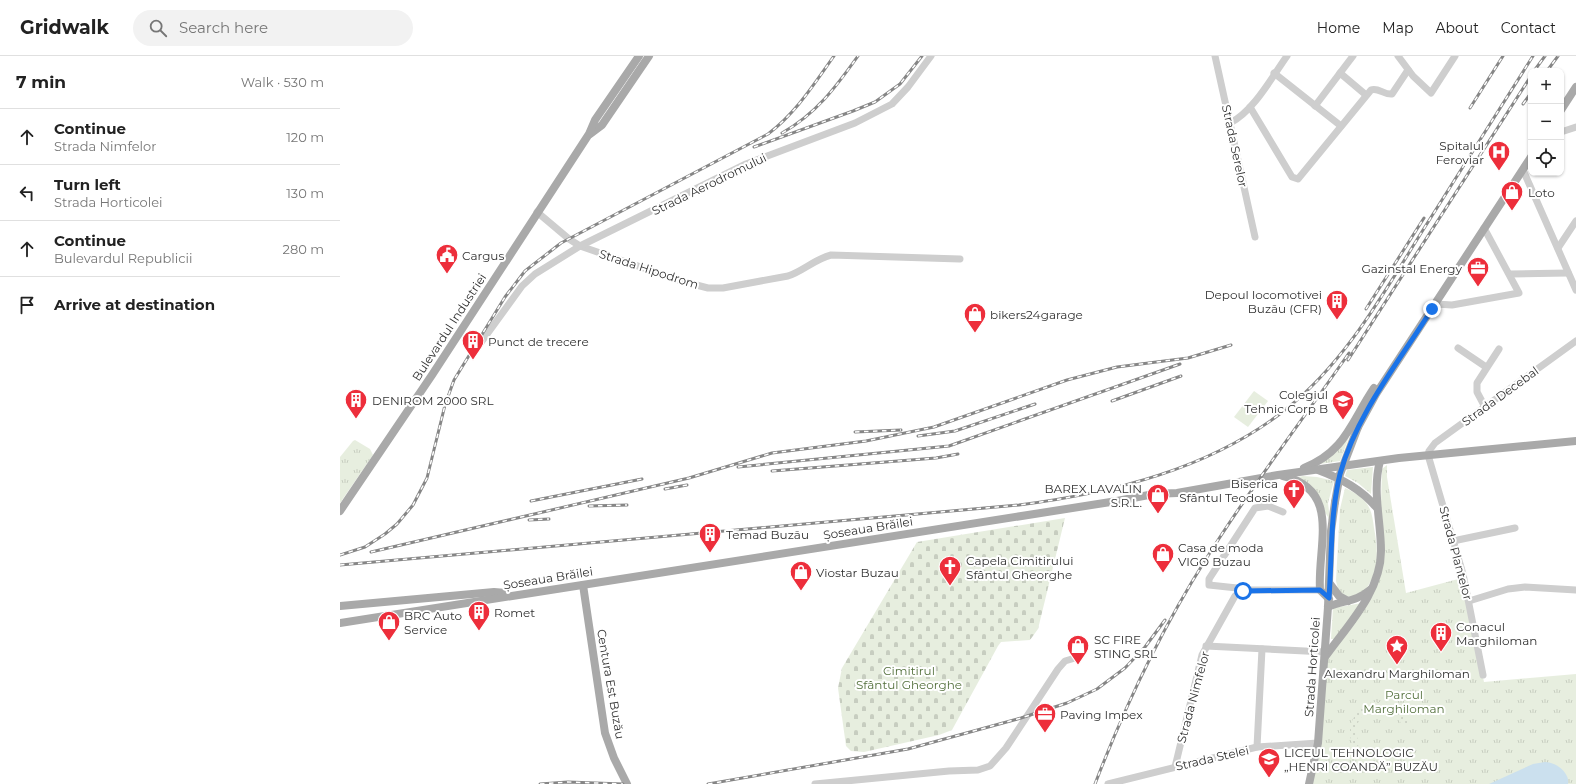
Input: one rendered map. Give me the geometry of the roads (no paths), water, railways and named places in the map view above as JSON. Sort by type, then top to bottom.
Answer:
[{"type":"main road","name":"Bulevardul Industriei","points":[[340,511],[432,375],[589,134],[594,120],[639,56]]},
{"type":"main road","name":"Bulevardul Industriei","points":[[589,134],[602,125],[649,56]]},
{"type":"main road","points":[[1564,105],[1576,86]]},
{"type":"main road","points":[[1278,475],[1314,464],[1335,450],[1376,386],[1401,358],[1528,162]]},
{"type":"main road","name":"Strada Horticolei","points":[[1308,784],[1318,743],[1330,584],[1331,531],[1340,474],[1358,427],[1376,394],[1401,358]]},
{"type":"main road","name":"Șoseaua Brăilei","points":[[340,623],[1154,494],[1177,493],[1278,475],[1399,458],[1576,442]]},
{"type":"main road","points":[[1324,655],[1340,636],[1365,601],[1372,588],[1381,562],[1376,482],[1380,461]]},
{"type":"main road","points":[[1316,470],[1345,481],[1364,495],[1377,508]]},
{"type":"main road","points":[[1278,475],[1304,484],[1314,494],[1321,508],[1322,525],[1320,590],[1329,598]]},
{"type":"main road","points":[[1330,584],[1339,596],[1348,601]]},
{"type":"main road","name":"Centura Est Buzău","points":[[583,585],[605,733],[614,758],[627,784]]},
{"type":"main road","points":[[1328,607],[1356,600],[1372,588]]},
{"type":"main road","points":[[340,606],[494,592],[514,595]]},
{"type":"main road","points":[[1326,639],[1332,643],[1340,636]]},
{"type":"street","name":"Strada Aerodromului","points":[[477,348],[522,286],[535,274],[580,246],[746,164],[855,123],[892,104],[908,87],[931,56]]},
{"type":"street","name":"Strada Serelor","points":[[1215,56],[1255,237]]},
{"type":"street","points":[[1230,123],[1240,117],[1250,107],[1287,56]]},
{"type":"street","points":[[1315,106],[1353,56]]},
{"type":"street","points":[[1400,57],[1408,70],[1431,93],[1455,56]]},
{"type":"street","points":[[1250,107],[1295,179],[1300,178],[1366,95],[1374,89],[1392,94],[1408,70]]},
{"type":"street","points":[[1274,73],[1341,126]]},
{"type":"street","points":[[1340,73],[1366,95]]},
{"type":"street","points":[[1564,131],[1576,127]]},
{"type":"street","points":[[1523,170],[1576,290]]},
{"type":"street","name":"Strada Hipodrom","points":[[537,212],[569,239],[580,246],[695,286],[723,288],[788,276],[798,272],[819,259],[831,255],[960,259]]},
{"type":"street","points":[[1558,248],[1576,221]]},
{"type":"street","points":[[1436,304],[1452,305],[1518,294],[1520,291],[1484,228]]},
{"type":"street","points":[[1511,274],[1568,273]]},
{"type":"street","name":"Strada Decebal","points":[[1428,455],[1435,443],[1575,342]]},
{"type":"street","points":[[1458,348],[1486,367]]},
{"type":"street","points":[[1485,406],[1476,387],[1486,367],[1499,349]]},
{"type":"street","name":"Strada Plantelor","points":[[1428,455],[1469,601],[1483,675]]},
{"type":"street","points":[[1283,512],[1268,506],[1255,508],[1209,579],[1209,585],[1237,588],[1243,591],[1320,590]]},
{"type":"street","points":[[1453,541],[1515,528]]},
{"type":"street","points":[[1469,601],[1508,589],[1525,587],[1576,590]]},
{"type":"street","name":"Strada Nimfelor","points":[[1175,767],[1202,655],[1235,596],[1243,591]]},
{"type":"street","points":[[1206,646],[1262,649],[1324,655]]},
{"type":"street","points":[[1257,747],[1262,649]]},
{"type":"street","points":[[815,784],[949,770],[978,770],[990,766],[1006,748],[1058,669],[1065,661],[1075,658]]},
{"type":"street","name":"Strada Stelei","points":[[1108,784],[1257,747],[1318,743]]},
{"type":"water","points":[[1545,762],[1558,766],[1565,772],[1568,784],[1489,784],[1533,764]]},
{"type":"railway","points":[[340,555],[365,547],[385,534],[397,524],[413,505],[427,478],[445,405],[454,380],[505,297],[525,271],[561,243],[768,134],[796,107],[834,56]]},
{"type":"railway","points":[[782,133],[794,126],[824,99],[858,56]]},
{"type":"railway","points":[[754,147],[875,102],[900,84],[922,56]]},
{"type":"railway","points":[[1470,108],[1503,56]]},
{"type":"railway","points":[[340,565],[1019,505],[1054,500],[1124,485],[1159,475],[1192,463],[1225,448],[1256,431],[1285,410],[1307,391],[1326,371],[1362,326],[1378,303],[1533,56]]},
{"type":"railway","points":[[1536,68],[1545,56]]},
{"type":"railway","points":[[1549,68],[1558,56]]},
{"type":"railway","points":[[1348,360],[1528,81]]},
{"type":"railway","points":[[1523,104],[1528,97]]},
{"type":"railway","points":[[1366,309],[1424,218]]},
{"type":"railway","points":[[371,552],[689,478],[772,453],[866,441],[934,427],[1067,380],[1117,367],[1188,358],[1231,345]]},
{"type":"railway","points":[[1095,784],[1131,697],[1174,613],[1240,507],[1349,353]]},
{"type":"railway","points":[[738,467],[949,446],[1180,364]]},
{"type":"railway","points":[[1112,401],[1181,376]]},
{"type":"railway","points":[[918,436],[955,431],[1035,404]]},
{"type":"railway","points":[[855,432],[901,430]]},
{"type":"railway","points":[[772,471],[936,458],[958,454]]},
{"type":"railway","points":[[531,501],[642,479]]},
{"type":"railway","points":[[665,489],[687,485]]},
{"type":"railway","points":[[589,506],[627,505]]},
{"type":"railway","points":[[529,520],[549,519]]},
{"type":"railway","points":[[708,784],[908,749],[1021,718],[1067,703],[1097,689],[1125,668],[1145,647],[1165,620]]},
{"type":"railway","points":[[540,784],[568,782],[623,784]]},
{"type":"place","name":"Spitalul Feroviar","points":[[1499,172]]},
{"type":"place","name":"Loto","points":[[1512,212]]},
{"type":"place","name":"Cargus","points":[[447,274]]},
{"type":"place","name":"Gazinstal Energy","points":[[1478,288]]},
{"type":"place","name":"Depoul locomotivei Buzău (CFR)","points":[[1337,320]]},
{"type":"place","name":"bikers24garage","points":[[975,334]]},
{"type":"place","name":"Punct de trecere","points":[[473,360]]},
{"type":"place","name":"DENIROM 2000 SRL","points":[[356,420]]},
{"type":"place","name":"Colegiul Tehnic Corp B","points":[[1343,420]]},
{"type":"place","name":"Biserica Sfântul Teodosie","points":[[1294,510]]},
{"type":"place","name":"BAREX LAVALIN S.R.L.","points":[[1158,514]]},
{"type":"place","name":"Temad Buzău","points":[[710,554]]},
{"type":"place","name":"Casa de moda VIGO Buzau","points":[[1163,574]]},
{"type":"place","name":"Capela Cimitirului Sfântul Gheorghe","points":[[950,586]]},
{"type":"place","name":"Viostar Buzau","points":[[801,592]]},
{"type":"place","name":"Romet","points":[[479,632]]},
{"type":"place","name":"BRC Auto Service","points":[[389,642]]},
{"type":"place","name":"Conacul Marghiloman","points":[[1441,652]]},
{"type":"place","name":"SC FIRE STING SRL","points":[[1078,666]]},
{"type":"place","name":"Alexandru Marghiloman","points":[[1397,666]]},
{"type":"place","name":"Paving Impex","points":[[1045,734]]},
{"type":"place","name":"LICEUL TEHNOLOGIC „HENRI COANDĂ” BUZĂU","points":[[1269,778]]},
{"type":"park label","name":"Cimitirul Sfântul Gheorghe","points":[[909,677]]},
{"type":"park label","name":"Parcul Marghiloman","points":[[1404,701]]}]
